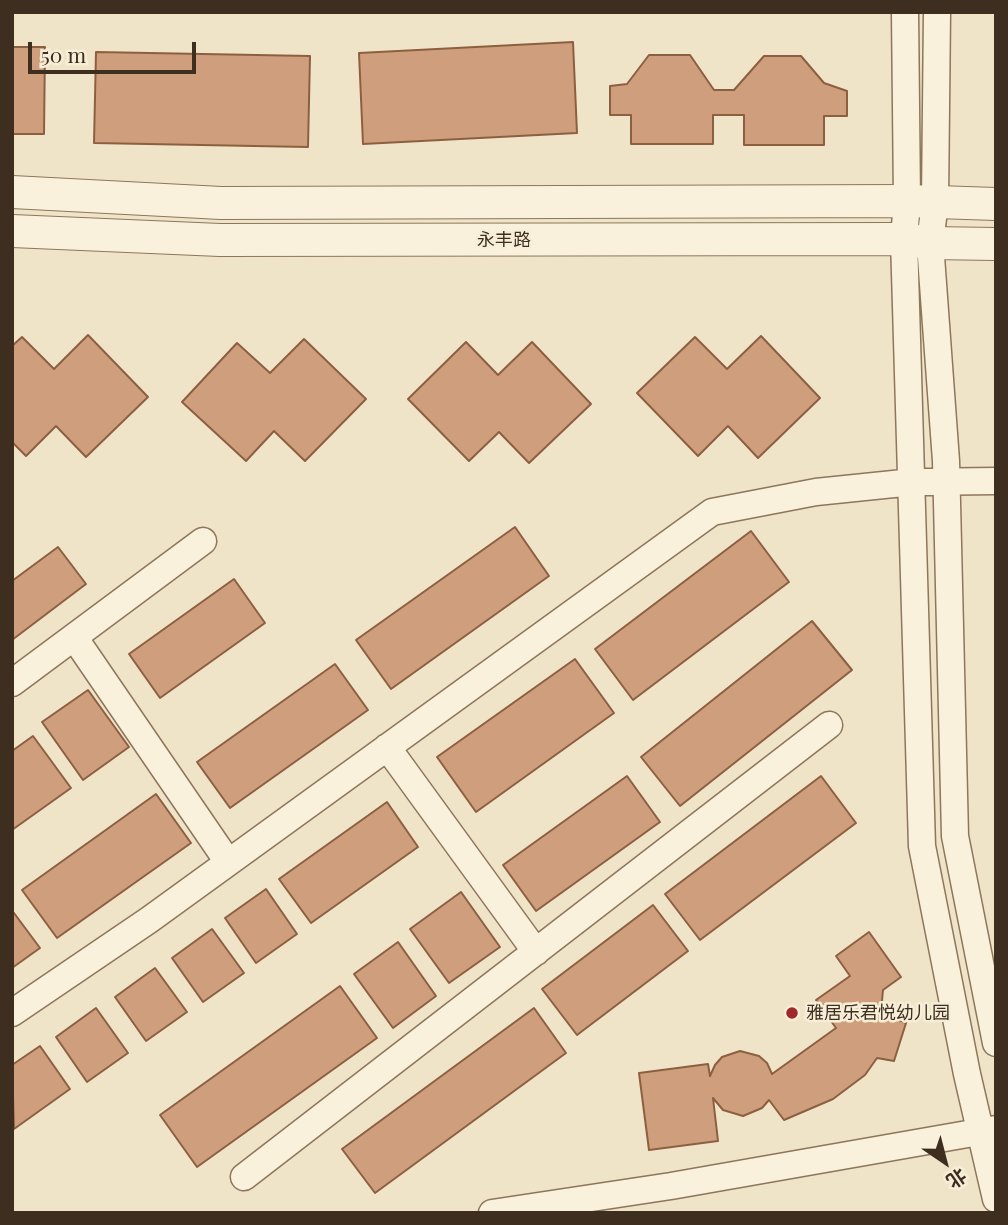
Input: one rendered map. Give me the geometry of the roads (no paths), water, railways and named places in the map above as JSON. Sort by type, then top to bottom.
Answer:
[{"type":"street","points":[[905,12],[921,202]]},
{"type":"street","points":[[937,12],[917,241],[913,482],[922,846],[988,1130],[996,1199]]},
{"type":"street","points":[[12,192],[221,203],[996,204]]},
{"type":"street","name":"永丰路","points":[[12,230],[220,240],[917,241],[996,244]]},
{"type":"street","points":[[917,241],[946,481],[955,836],[996,1043]]},
{"type":"street","points":[[12,1013],[228,862],[712,512],[816,492],[913,482],[996,481]]},
{"type":"street","points":[[12,683],[203,541]]},
{"type":"street","points":[[74,637],[228,862]]},
{"type":"street","points":[[244,1177],[829,725]]},
{"type":"street","points":[[387,747],[536,952]]},
{"type":"street","points":[[492,1213],[671,1186],[988,1130]]},
{"type":"place","name":"雅居乐君悦幼儿园","points":[[792,1013]]}]
